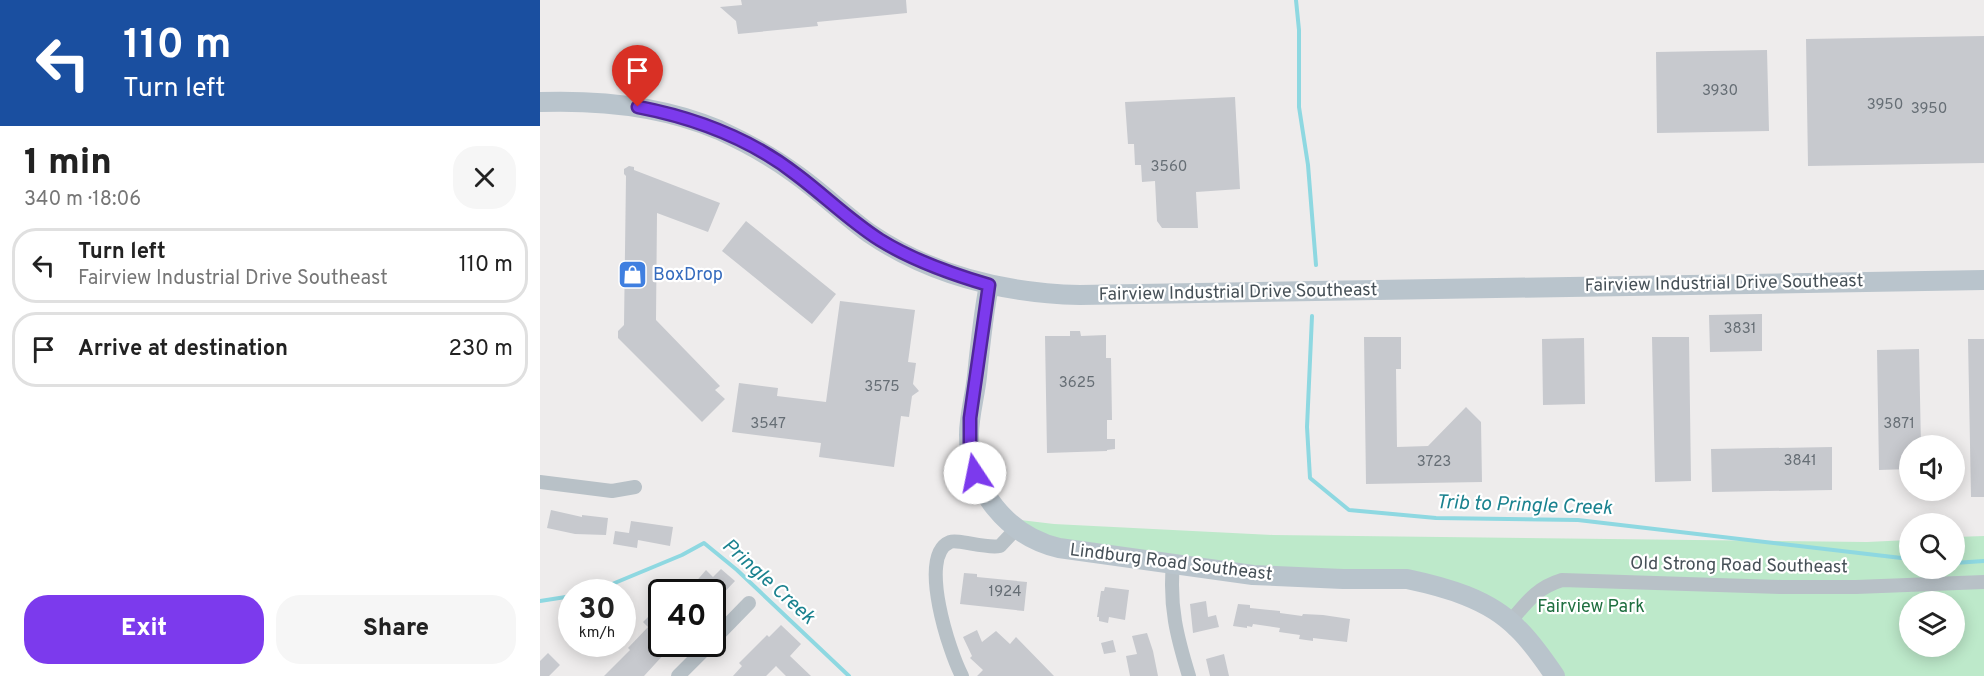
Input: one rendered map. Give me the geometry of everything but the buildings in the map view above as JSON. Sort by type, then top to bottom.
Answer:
[{"type":"main road","name":"Fairview Industrial Drive Southeast","points":[[540,102],[602,103],[638,107],[675,115],[717,130],[795,173],[880,240],[952,274],[989,285],[1027,292],[1080,295],[1984,280]]},
{"type":"main road","name":"Lindburg Road Southeast","points":[[989,285],[970,418],[970,449],[975,473],[984,492],[994,507],[1016,529],[1039,542],[1059,548],[1283,577],[1407,579],[1457,592],[1490,608],[1516,626],[1555,676]]},
{"type":"street","points":[[540,482],[612,491],[635,487]]},
{"type":"street","points":[[962,676],[944,633],[938,593],[938,557],[950,542],[995,547],[1004,543],[1016,529]]},
{"type":"street","points":[[1173,564],[1171,595],[1173,620],[1189,676]]},
{"type":"street","name":"Old Strong Road Southeast","points":[[1510,622],[1535,593],[1562,580],[1782,587],[1856,587],[1984,582]]},
{"type":"street","points":[[726,627],[749,603]]},
{"type":"street","points":[[678,676],[696,657]]},
{"type":"green space","name":"Fairview Park","points":[[1004,518],[1054,524],[1273,535],[1867,542],[1899,540],[1899,579],[1965,579],[1965,537],[1984,536],[1984,676],[1555,676],[1540,655],[1457,592],[1072,551]]},
{"type":"waterway","name":"Trib to Pringle Creek","points":[[1296,0],[1299,30],[1299,107],[1308,165],[1316,265]]},
{"type":"waterway","name":"Trib to Pringle Creek","points":[[1312,316],[1307,427],[1310,478],[1349,510],[1436,518],[1578,520],[1899,558]]},
{"type":"waterway","name":"Pringle Creek","points":[[624,579],[682,555],[704,543],[737,570],[849,676]]},
{"type":"waterway","name":"Trib to Pringle Creek","points":[[1965,562],[1984,561]]},
{"type":"waterway","name":"Pringle Creek","points":[[540,601],[558,598]]},
{"type":"place","name":"BoxDrop","points":[[632,275]]},
{"type":"route","points":[[638,107],[675,115],[735,138],[795,173],[839,210],[880,240],[952,274],[989,285],[970,418],[970,449],[975,473]]}]
